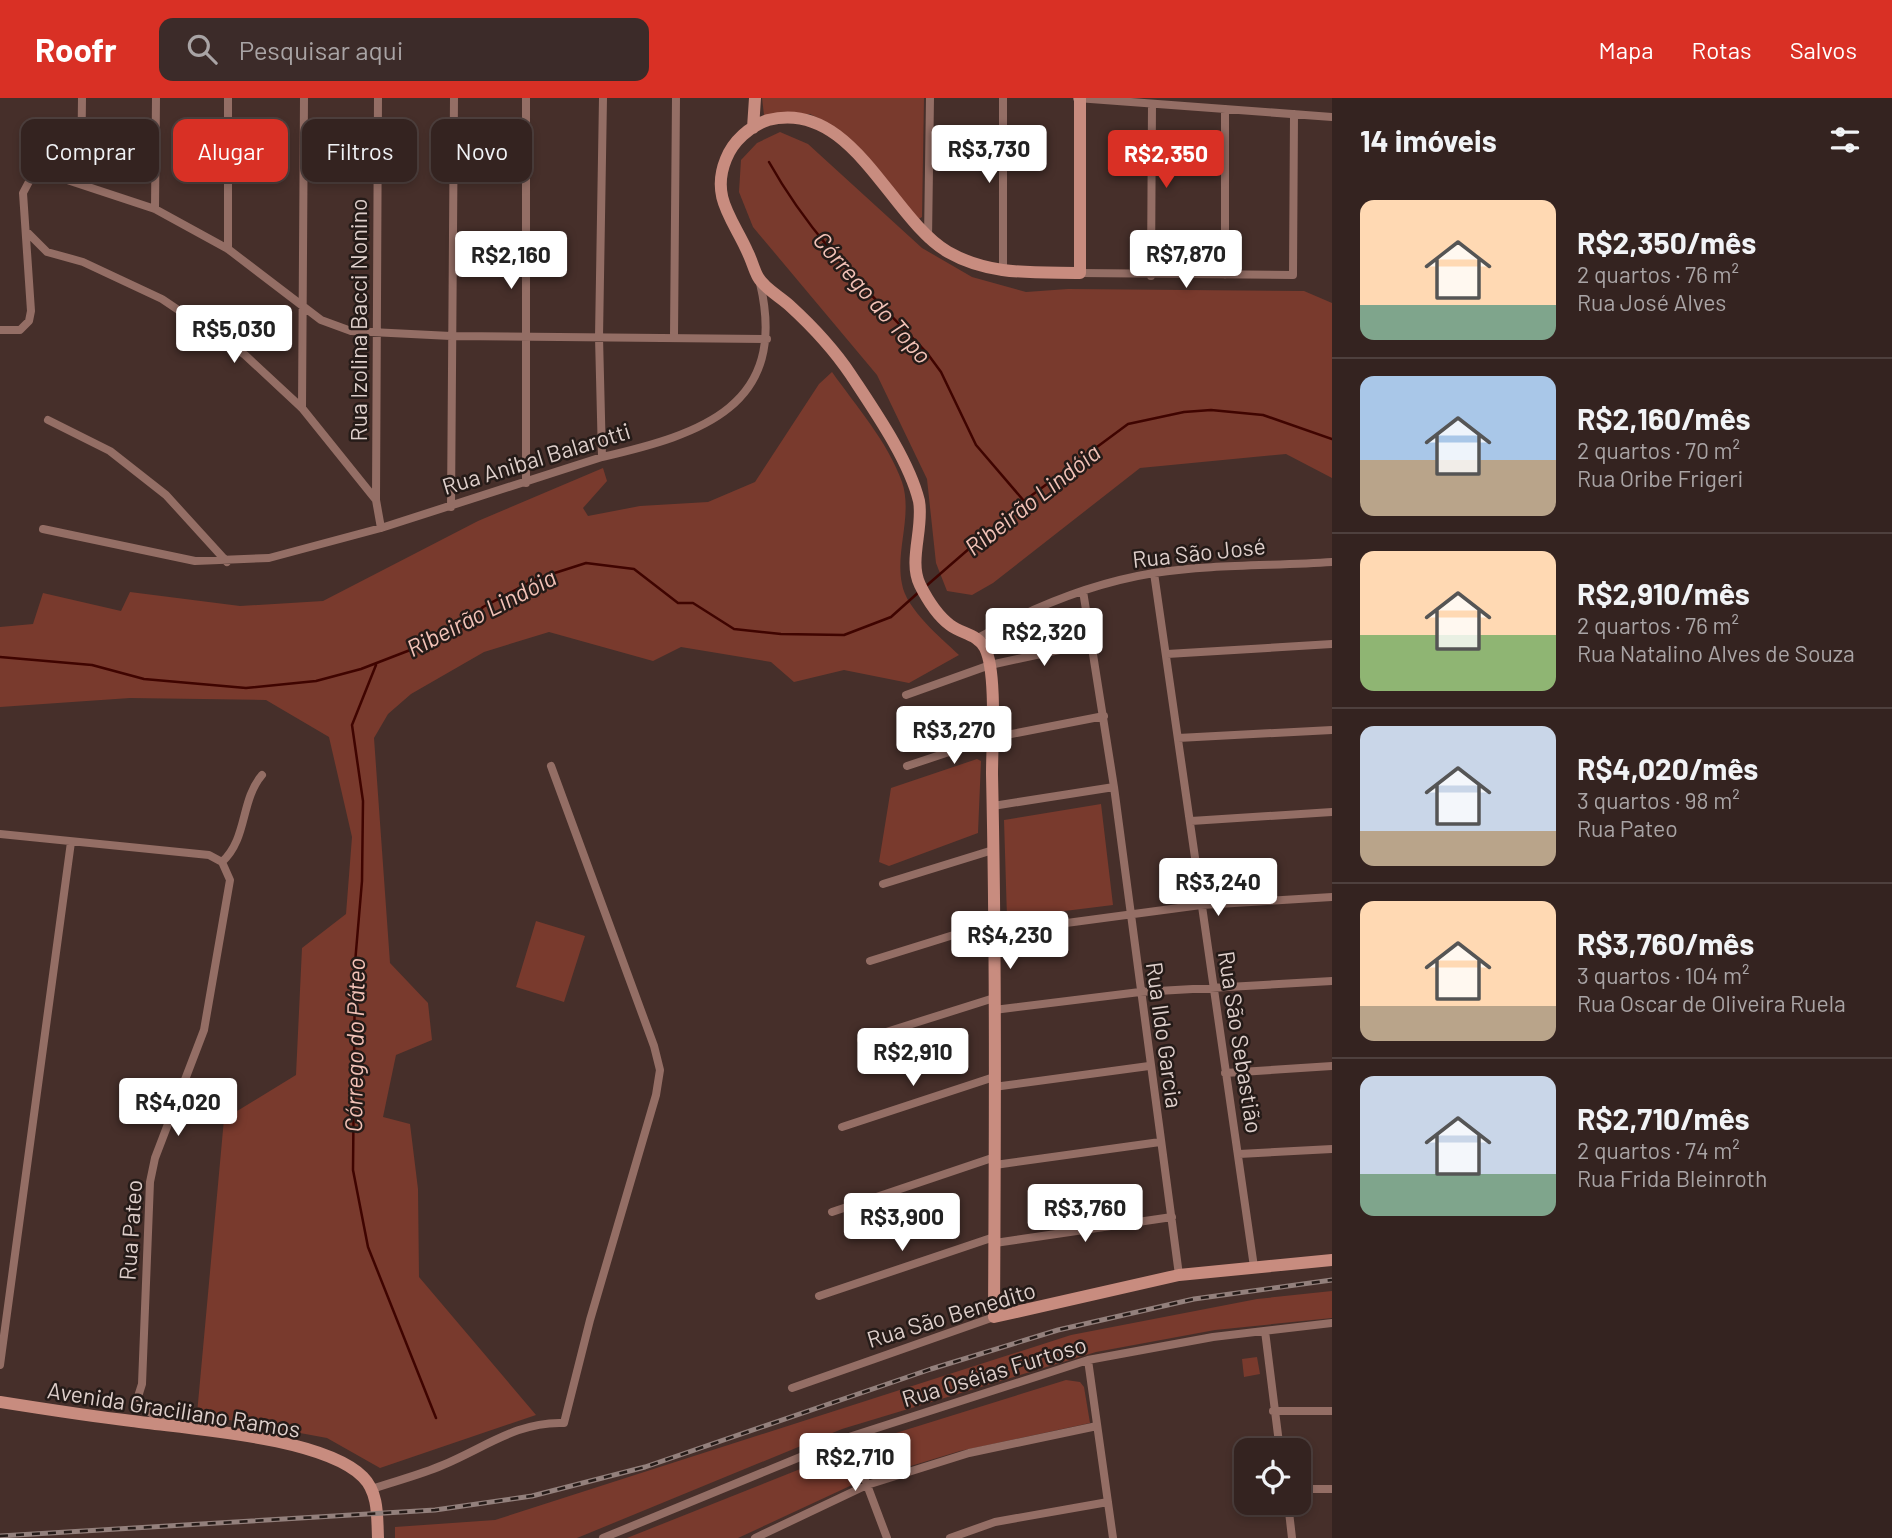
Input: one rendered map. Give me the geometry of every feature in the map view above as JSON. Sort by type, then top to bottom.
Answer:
[{"type":"street","points":[[81,183],[82,98]]},
{"type":"street","points":[[155,209],[156,98]]},
{"type":"street","points":[[228,98],[228,249]]},
{"type":"street","points":[[302,408],[304,98]]},
{"type":"street","name":"Rua Izolina Bacci Nonino","points":[[376,500],[378,98]]},
{"type":"street","points":[[451,506],[454,98]]},
{"type":"street","points":[[526,98],[526,483]]},
{"type":"street","points":[[602,457],[599,337],[603,98]]},
{"type":"street","points":[[674,337],[676,98]]},
{"type":"street","points":[[755,98],[753,128],[787,117],[807,118],[826,126],[870,163],[899,206],[928,239],[961,259],[1003,272],[1151,276],[1293,275],[1294,114]]},
{"type":"street","points":[[928,239],[930,98]]},
{"type":"street","points":[[1003,98],[1003,272]]},
{"type":"street","points":[[1080,273],[1079,98],[1332,117]]},
{"type":"street","points":[[1151,276],[1152,104]]},
{"type":"street","points":[[1225,109],[1225,275]]},
{"type":"street","name":"Rua Anibal Balarotti","points":[[43,529],[195,561],[227,562],[269,558],[382,528],[526,483],[687,431],[727,411],[752,383],[767,339],[766,312],[759,280],[747,249],[723,207],[719,188],[729,152],[753,128]]},
{"type":"street","points":[[0,330],[20,330],[29,321],[27,232],[23,193],[32,176],[43,173],[81,183],[155,209],[228,249],[321,320],[351,331],[451,336],[767,339]]},
{"type":"street","points":[[27,232],[47,252],[83,262],[162,299],[245,355],[302,408],[376,500],[382,528]]},
{"type":"street","points":[[759,280],[824,339],[850,374],[905,465],[919,504],[921,530],[916,565],[917,580],[949,625],[978,638],[987,651],[990,665],[993,806],[994,1317]]},
{"type":"street","points":[[48,420],[110,451],[166,495],[227,562]]},
{"type":"street","name":"Rua São José","points":[[978,638],[1027,611],[1083,591],[1154,573],[1332,562]]},
{"type":"street","name":"Rua São Sebastião","points":[[1154,573],[1254,1267]]},
{"type":"street","name":"Rua Ildo Garcia","points":[[1083,591],[1104,716],[1149,1066],[1180,1276]]},
{"type":"street","points":[[906,695],[990,665],[1093,642]]},
{"type":"street","points":[[1167,654],[1332,644]]},
{"type":"street","points":[[907,766],[991,738],[1104,716]]},
{"type":"street","points":[[1178,738],[1332,730]]},
{"type":"street","points":[[378,1538],[372,1489],[442,1466],[520,1428],[536,1424],[564,1423],[590,1320],[656,1095],[660,1070],[654,1046],[551,765]]},
{"type":"street","points":[[0,834],[209,855],[222,862],[234,851],[254,785],[262,775]]},
{"type":"street","points":[[993,806],[1114,787]]},
{"type":"street","points":[[1191,821],[1332,812]]},
{"type":"street","points":[[0,1364],[71,842]]},
{"type":"street","points":[[883,884],[993,850]]},
{"type":"street","name":"Rua Pateo","points":[[169,1425],[136,1403],[142,1384],[150,1182],[155,1158],[204,1030],[230,880],[222,862]]},
{"type":"street","points":[[870,961],[992,928],[1201,905],[1332,897]]},
{"type":"street","points":[[860,1040],[994,1004],[1332,981]]},
{"type":"street","points":[[842,1127],[994,1082],[1149,1066]]},
{"type":"street","points":[[1224,1073],[1332,1066]]},
{"type":"street","points":[[832,1212],[995,1161],[1160,1142]]},
{"type":"street","points":[[1239,1154],[1332,1149]]},
{"type":"street","points":[[819,1296],[995,1240],[1172,1217]]},
{"type":"street","name":"Rua São Benedito","points":[[792,1388],[994,1317],[1180,1276],[1332,1260]]},
{"type":"street","name":"Rua Oséias Furtoso","points":[[603,1538],[849,1437],[1088,1360],[1265,1331],[1332,1323]]},
{"type":"street","points":[[1265,1331],[1278,1438]]},
{"type":"street","points":[[1088,1360],[1113,1538]]},
{"type":"street","name":"Avenida Graciliano Ramos","points":[[0,1402],[273,1441],[319,1454],[352,1469],[372,1489]]},
{"type":"street","points":[[1273,1411],[1332,1411]]},
{"type":"street","points":[[755,1538],[867,1485],[969,1453],[1097,1426]]},
{"type":"street","points":[[849,1437],[887,1538]]},
{"type":"street","points":[[1311,1489],[1332,1489]]},
{"type":"street","points":[[950,1538],[995,1522],[1108,1502]]},
{"type":"street","points":[[1289,1515],[1292,1538]]},
{"type":"shaded area","points":[[762,98],[924,98],[922,217],[917,220],[826,122],[810,114],[764,115]]},
{"type":"shaded area","points":[[780,132],[808,144],[922,248],[972,277],[1026,292],[1068,289],[1304,291],[1332,303],[1332,478],[1286,454],[1140,468],[993,583],[972,595],[947,591],[936,563],[927,479],[877,375],[753,227],[739,192],[741,160],[757,143]]},
{"type":"shaded area","points":[[832,372],[889,453],[902,482],[906,507],[900,571],[905,594],[917,613],[959,655],[909,683],[844,670],[794,682],[771,662],[681,647],[653,661],[549,632],[484,652],[411,694],[388,714],[374,738],[390,963],[428,1003],[432,1040],[396,1055],[383,1117],[410,1124],[418,1189],[419,1277],[536,1415],[380,1468],[327,1438],[197,1414],[224,1119],[296,1075],[302,948],[346,914],[352,837],[329,737],[266,700],[130,698],[0,707],[0,627],[33,624],[43,593],[121,611],[130,592],[240,606],[323,601],[478,521],[603,468],[607,481],[583,508],[588,516],[640,506],[708,502],[755,482],[819,384]]},
{"type":"shaded area","points":[[977,759],[981,761],[978,833],[889,866],[879,862],[891,788]]},
{"type":"shaded area","points":[[1101,804],[1113,905],[1007,918],[1004,820]]},
{"type":"shaded area","points":[[536,921],[585,936],[564,1002],[516,987]]},
{"type":"shaded area","points":[[1332,1291],[1332,1318],[1215,1330],[1096,1352],[842,1429],[577,1538],[395,1538],[395,1527],[495,1520],[1071,1335],[1257,1299]]},
{"type":"shaded area","points":[[1257,1357],[1260,1374],[1244,1377],[1242,1359]]},
{"type":"shaded area","points":[[1066,1380],[1080,1382],[1084,1387],[1090,1423],[960,1451],[878,1476],[869,1474],[862,1447],[867,1442]]},
{"type":"shaded area","points":[[838,1454],[852,1485],[738,1538],[627,1538]]},
{"type":"waterway","name":"Córrego do Topo","points":[[769,162],[822,240],[927,353],[941,372],[976,445],[1024,501]]},
{"type":"waterway","name":"Ribeirão Lindóia","points":[[925,587],[1024,501],[1128,424],[1184,412],[1211,410],[1263,415],[1332,439]]},
{"type":"waterway","name":"Ribeirão Lindóia","points":[[0,657],[92,665],[144,679],[246,688],[316,681],[361,669],[418,647],[463,626],[483,607],[536,579],[586,563],[634,569],[678,603],[693,603],[734,629],[781,634],[844,635],[891,617],[920,591]]},
{"type":"waterway","name":"Córrego do Páteo","points":[[376,665],[352,725],[363,801],[362,881],[355,963],[353,1170],[368,1247],[436,1418]]},
{"type":"railway","points":[[0,1536],[435,1510],[532,1496],[645,1467],[931,1369],[1058,1330],[1194,1299],[1332,1280]]}]
